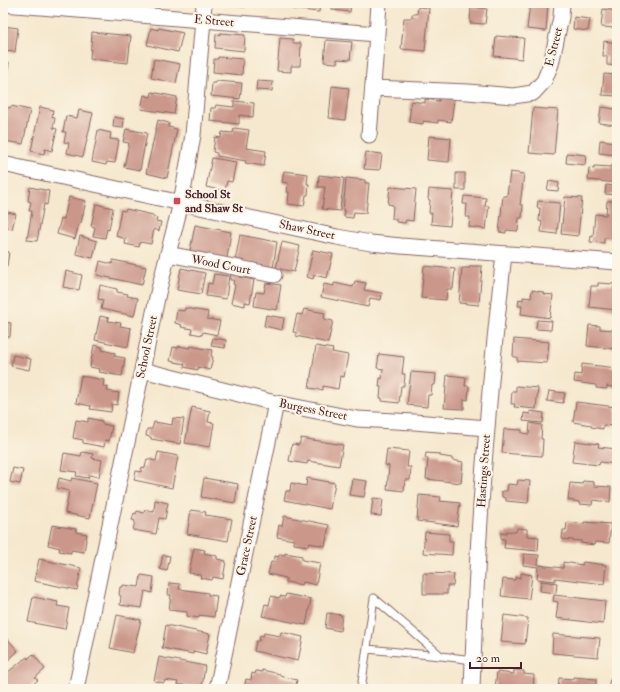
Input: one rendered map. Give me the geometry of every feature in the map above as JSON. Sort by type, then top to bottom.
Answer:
[{"type":"street","name":"School Street","points":[[76,689],[158,293],[181,203],[193,135],[204,3]]},
{"type":"street","points":[[369,135],[379,3]]},
{"type":"street","name":"E Street","points":[[373,88],[468,92],[513,96],[534,93],[544,81],[551,64],[561,17],[562,3]]},
{"type":"street","name":"E Street","points":[[3,4],[377,34]]},
{"type":"street","name":"Shaw Street","points":[[3,164],[337,237],[371,243],[617,262]]},
{"type":"street","name":"Wood Court","points":[[168,254],[274,275]]},
{"type":"street","name":"Hastings Street","points":[[472,689],[483,472],[504,254]]},
{"type":"street","name":"Burgess Street","points":[[142,370],[276,403],[357,418],[487,428]]},
{"type":"street","name":"Grace Street","points":[[217,689],[276,403]]},
{"type":"street","points":[[617,684],[617,689]]},
{"type":"lane","points":[[361,689],[374,598],[440,656]]},
{"type":"lane","points":[[367,649],[473,660]]},
{"type":"building","points":[[246,3],[246,7],[219,4]]},
{"type":"building","points":[[270,3],[286,3],[286,6],[270,5]]},
{"type":"building","points":[[293,3],[320,3],[319,12],[292,9]]},
{"type":"building","points":[[333,3],[351,3],[350,12],[332,10]]},
{"type":"building","points":[[530,3],[548,3],[546,31],[527,29]]},
{"type":"building","points":[[418,7],[429,8],[425,51],[401,49],[404,18],[412,18],[412,14],[417,14]]},
{"type":"building","points":[[471,7],[487,9],[485,24],[470,23]]},
{"type":"building","points":[[603,9],[617,11],[617,28],[601,27]]},
{"type":"building","points":[[574,17],[590,19],[588,31],[573,29]]},
{"type":"building","points":[[3,26],[18,28],[15,52],[3,51]]},
{"type":"building","points":[[151,28],[158,30],[159,28],[183,33],[178,52],[147,45]]},
{"type":"building","points":[[92,32],[131,36],[128,63],[90,59]]},
{"type":"building","points":[[220,33],[245,35],[244,51],[215,48],[216,34],[220,35]]},
{"type":"building","points":[[496,36],[524,38],[522,59],[494,56]]},
{"type":"building","points":[[280,38],[293,39],[293,43],[301,43],[300,66],[291,66],[291,72],[277,71]]},
{"type":"building","points":[[326,40],[352,42],[350,60],[337,59],[337,63],[324,62]]},
{"type":"building","points":[[604,41],[617,43],[617,66],[607,65],[607,56],[603,56]]},
{"type":"building","points":[[218,57],[243,59],[242,75],[213,72],[214,59],[218,59]]},
{"type":"building","points":[[154,59],[180,64],[176,83],[151,78]]},
{"type":"building","points":[[3,62],[9,62],[6,83],[3,83]]},
{"type":"building","points":[[604,74],[617,75],[617,96],[602,95]]},
{"type":"building","points":[[216,81],[242,83],[240,99],[211,96],[212,83],[216,83]]},
{"type":"building","points":[[257,81],[273,82],[272,91],[256,90]]},
{"type":"building","points":[[332,86],[349,88],[345,120],[329,118]]},
{"type":"building","points":[[152,92],[177,97],[174,114],[141,109],[144,95],[151,97]]},
{"type":"building","points":[[439,98],[454,100],[451,122],[438,120],[438,123],[423,121],[423,124],[409,122],[411,101],[425,103],[425,99],[439,101]]},
{"type":"building","points":[[234,101],[254,103],[253,117],[239,115],[239,124],[210,121],[211,108],[215,108],[216,105],[234,107]]},
{"type":"building","points":[[11,106],[30,110],[23,144],[4,141],[6,129],[3,128],[5,121],[3,121],[3,107],[10,108]]},
{"type":"building","points":[[40,107],[53,110],[52,117],[55,118],[53,128],[57,129],[52,151],[45,149],[44,154],[31,151]]},
{"type":"building","points":[[601,107],[617,109],[617,125],[599,123]]},
{"type":"building","points":[[533,108],[558,110],[554,155],[529,153]]},
{"type":"building","points":[[79,110],[93,113],[83,157],[67,153],[69,143],[64,142],[66,132],[63,132],[66,116],[77,118]]},
{"type":"building","points":[[114,117],[124,119],[123,128],[113,127]]},
{"type":"building","points":[[158,120],[169,123],[168,127],[177,129],[167,178],[146,173]]},
{"type":"building","points":[[234,128],[249,130],[246,148],[266,151],[264,166],[217,156],[217,153],[213,152],[215,137],[221,138],[222,132],[233,133]]},
{"type":"building","points":[[126,129],[147,133],[140,170],[124,167],[129,143],[123,142]]},
{"type":"building","points":[[98,130],[111,133],[110,139],[119,140],[115,163],[107,162],[106,165],[92,162]]},
{"type":"building","points":[[429,136],[451,138],[449,162],[427,160]]},
{"type":"building","points":[[600,140],[617,142],[617,155],[599,153]]},
{"type":"building","points":[[366,152],[382,154],[380,170],[364,169]]},
{"type":"building","points":[[567,153],[586,155],[585,165],[566,163]]},
{"type":"building","points":[[212,158],[236,162],[232,182],[227,181],[225,191],[206,187]]},
{"type":"building","points":[[612,165],[617,165],[617,183],[588,180],[589,168],[594,169],[594,166],[612,167]]},
{"type":"building","points":[[284,171],[308,174],[308,195],[306,195],[304,206],[288,204],[288,183],[282,182]]},
{"type":"building","points":[[510,172],[524,174],[520,205],[523,205],[522,218],[519,218],[518,231],[506,230],[506,233],[499,232],[503,196],[507,196]]},
{"type":"building","points":[[456,173],[465,173],[465,190],[456,190]]},
{"type":"building","points":[[319,175],[344,178],[340,211],[322,209],[325,187],[318,187]]},
{"type":"building","points":[[346,178],[365,180],[365,183],[369,183],[366,213],[354,212],[353,218],[344,217],[345,211],[343,211]]},
{"type":"building","points":[[549,181],[559,183],[558,191],[547,190]]},
{"type":"building","points":[[606,185],[617,186],[617,195],[605,194]]},
{"type":"building","points":[[30,187],[49,191],[47,205],[44,204],[37,241],[27,240],[32,211],[29,211],[31,202],[28,201]]},
{"type":"building","points":[[390,187],[416,189],[413,221],[406,220],[405,223],[396,222],[396,219],[392,219],[393,205],[388,204]]},
{"type":"building","points":[[429,189],[453,191],[450,226],[431,224],[432,213],[429,213]]},
{"type":"building","points":[[464,196],[486,198],[485,206],[489,206],[486,229],[469,227],[470,217],[466,217],[467,204],[463,204]]},
{"type":"building","points":[[69,197],[86,201],[81,223],[79,223],[75,239],[57,234],[61,218],[64,219]]},
{"type":"building","points":[[565,197],[582,198],[578,236],[561,234]]},
{"type":"building","points":[[538,201],[560,203],[557,234],[541,232],[542,222],[539,221],[540,208],[537,208]]},
{"type":"building","points":[[607,201],[617,201],[617,239],[604,238],[604,243],[590,242],[591,236],[593,237],[595,214],[606,215]]},
{"type":"building","points":[[96,204],[113,208],[109,230],[107,229],[105,238],[93,236],[95,227],[91,226]]},
{"type":"building","points":[[126,209],[153,215],[153,217],[157,218],[156,221],[161,222],[159,231],[154,229],[151,244],[140,242],[139,247],[125,244],[126,239],[116,236],[121,210],[125,211]]},
{"type":"building","points":[[3,211],[16,214],[12,229],[3,227]]},
{"type":"building","points":[[195,225],[231,232],[227,258],[212,255],[211,258],[190,251]]},
{"type":"building","points":[[240,235],[277,242],[273,268],[235,261]]},
{"type":"building","points":[[80,236],[97,241],[93,258],[76,254]]},
{"type":"building","points":[[282,242],[300,246],[294,272],[276,268]]},
{"type":"building","points":[[313,250],[333,254],[327,278],[314,275],[313,279],[307,277]]},
{"type":"building","points":[[3,252],[9,252],[7,266],[3,265]]},
{"type":"building","points":[[113,260],[146,267],[142,285],[97,275],[100,261],[112,264]]},
{"type":"building","points":[[424,266],[455,269],[453,289],[447,289],[446,300],[421,298]]},
{"type":"building","points":[[471,266],[482,266],[479,305],[459,303],[462,268],[470,268]]},
{"type":"building","points":[[181,268],[205,273],[201,294],[177,290]]},
{"type":"building","points":[[66,271],[82,275],[79,290],[63,287]]},
{"type":"building","points":[[231,273],[240,274],[239,277],[254,280],[250,303],[245,302],[245,306],[231,303],[235,285],[233,284],[234,280],[230,280]]},
{"type":"building","points":[[214,274],[229,276],[226,299],[206,296],[208,283],[212,284]]},
{"type":"building","points":[[355,281],[366,283],[364,290],[382,293],[381,300],[370,298],[368,307],[321,297],[324,284],[334,286],[334,283],[353,287]]},
{"type":"building","points":[[266,283],[281,285],[277,310],[254,306],[256,292],[264,293]]},
{"type":"building","points":[[598,283],[614,284],[614,290],[617,290],[617,310],[589,307],[591,286],[598,286]]},
{"type":"building","points":[[100,285],[117,289],[117,292],[138,298],[134,316],[101,309],[103,300],[98,299]]},
{"type":"building","points":[[532,290],[543,292],[543,294],[553,295],[550,318],[521,314],[522,306],[518,306],[519,299],[523,300],[523,297],[531,298]]},
{"type":"building","points":[[185,308],[208,312],[207,319],[220,321],[217,335],[203,332],[202,335],[191,333],[192,329],[181,327],[182,325],[175,323],[177,310],[184,311]]},
{"type":"building","points":[[304,309],[325,313],[324,319],[333,321],[328,343],[296,336],[297,333],[293,332],[297,314],[302,315]]},
{"type":"building","points":[[266,315],[284,318],[282,330],[264,326]]},
{"type":"building","points":[[100,316],[109,318],[108,321],[121,323],[120,326],[131,328],[128,347],[95,340]]},
{"type":"building","points":[[537,320],[552,321],[551,330],[536,329]]},
{"type":"building","points":[[3,322],[11,323],[10,337],[3,336]]},
{"type":"building","points":[[589,325],[600,326],[600,329],[617,330],[617,349],[587,346]]},
{"type":"building","points":[[213,338],[226,340],[225,348],[211,346]]},
{"type":"building","points":[[514,339],[549,342],[547,363],[517,361],[517,357],[513,357]]},
{"type":"building","points":[[94,345],[102,347],[102,350],[115,353],[114,356],[125,358],[122,376],[99,372],[100,369],[90,367]]},
{"type":"building","points":[[178,346],[190,348],[190,346],[212,350],[211,356],[213,357],[210,370],[198,367],[198,370],[184,367],[185,364],[170,361],[173,347],[178,348]]},
{"type":"building","points":[[316,346],[333,349],[332,352],[348,355],[344,377],[340,376],[338,389],[323,386],[323,390],[309,388]]},
{"type":"building","points":[[379,354],[404,357],[402,374],[405,374],[404,386],[401,386],[399,403],[382,401],[382,398],[380,398],[381,387],[379,387],[383,369],[377,368]]},
{"type":"building","points":[[13,355],[31,359],[29,370],[11,366]]},
{"type":"building","points":[[582,364],[617,368],[617,388],[607,386],[607,389],[596,388],[596,385],[574,382],[575,374],[581,375]]},
{"type":"building","points":[[411,372],[436,374],[435,385],[432,385],[431,395],[428,395],[427,407],[407,405]]},
{"type":"building","points":[[447,375],[466,377],[465,386],[469,386],[468,400],[464,399],[464,409],[444,408]]},
{"type":"building","points":[[81,376],[104,380],[103,386],[108,387],[107,391],[119,393],[117,405],[112,404],[111,412],[90,409],[91,406],[76,403]]},
{"type":"building","points":[[516,386],[538,388],[536,409],[514,407],[515,404],[511,404],[512,391],[516,391]]},
{"type":"building","points":[[549,391],[565,393],[563,403],[547,401]]},
{"type":"building","points":[[576,402],[616,407],[614,426],[603,425],[603,429],[573,422]]},
{"type":"building","points":[[192,407],[210,411],[208,422],[214,423],[210,447],[185,443]]},
{"type":"building","points":[[530,411],[544,413],[543,423],[523,421],[524,413],[530,414]]},
{"type":"building","points":[[88,418],[102,421],[102,424],[112,426],[109,441],[105,440],[104,447],[83,443],[83,440],[73,438],[76,420],[88,422]]},
{"type":"building","points":[[173,418],[184,419],[180,444],[151,439],[151,437],[146,436],[147,429],[152,429],[154,422],[172,425]]},
{"type":"building","points":[[530,423],[542,425],[542,456],[502,453],[504,429],[522,430],[522,433],[529,434]]},
{"type":"building","points":[[301,438],[343,445],[339,466],[308,461],[307,464],[289,461],[292,444],[299,445]]},
{"type":"building","points":[[575,441],[599,444],[598,447],[617,449],[616,464],[600,462],[599,465],[572,462]]},
{"type":"building","points":[[387,449],[409,451],[407,467],[411,467],[410,480],[405,480],[404,491],[387,489],[389,466],[385,465]]},
{"type":"building","points":[[82,452],[93,454],[92,458],[102,460],[99,477],[89,475],[88,478],[76,476],[77,472],[61,470],[64,453],[81,456]]},
{"type":"building","points":[[158,452],[178,456],[172,488],[134,480],[136,471],[141,472],[142,467],[145,468],[147,459],[156,461]]},
{"type":"building","points":[[426,453],[440,454],[440,456],[463,462],[461,483],[426,479],[428,458],[425,458]]},
{"type":"building","points":[[13,468],[23,470],[20,484],[10,482]]},
{"type":"building","points":[[59,478],[71,481],[72,478],[97,483],[90,518],[65,513],[69,491],[57,488]]},
{"type":"building","points":[[204,478],[238,484],[235,503],[201,497]]},
{"type":"building","points":[[307,478],[335,483],[330,509],[284,500],[286,491],[290,491],[291,483],[306,486]]},
{"type":"building","points":[[352,479],[367,481],[364,497],[349,495]]},
{"type":"building","points":[[518,480],[530,481],[528,503],[506,501],[506,498],[502,497],[502,491],[507,491],[508,484],[517,485]]},
{"type":"building","points":[[583,481],[594,482],[594,486],[611,487],[610,502],[593,500],[592,505],[579,504],[579,502],[568,500],[570,483],[582,484]]},
{"type":"building","points":[[419,495],[441,497],[440,501],[460,503],[457,526],[417,521]]},
{"type":"building","points":[[373,498],[383,499],[381,516],[371,515]]},
{"type":"building","points":[[155,500],[168,503],[165,519],[159,518],[156,534],[133,530],[135,521],[132,520],[134,513],[136,514],[137,511],[144,513],[145,510],[154,512]]},
{"type":"building","points":[[191,510],[206,512],[205,515],[232,519],[228,541],[187,534]]},
{"type":"building","points":[[284,516],[329,525],[325,546],[309,543],[308,546],[294,544],[294,540],[277,537],[279,525],[282,526]]},
{"type":"building","points":[[567,522],[584,524],[584,522],[611,524],[609,543],[595,542],[594,545],[581,543],[581,541],[562,539],[563,530],[566,530]]},
{"type":"building","points":[[52,525],[76,529],[76,532],[87,534],[84,552],[71,550],[71,553],[59,551],[60,548],[48,545]]},
{"type":"building","points":[[517,528],[527,529],[527,536],[539,537],[538,551],[504,548],[505,539],[501,539],[501,533],[506,534],[506,531],[516,532]]},
{"type":"building","points":[[425,532],[449,534],[449,541],[453,541],[452,555],[423,553]]},
{"type":"building","points":[[194,548],[205,550],[204,553],[217,556],[217,559],[226,561],[223,579],[213,577],[212,580],[200,578],[201,575],[189,573]]},
{"type":"building","points":[[285,553],[302,556],[302,560],[320,563],[316,585],[303,582],[302,585],[286,582],[286,578],[268,574],[271,562],[274,562],[275,556],[279,557],[279,554],[285,555]]},
{"type":"building","points":[[524,554],[539,555],[538,565],[563,568],[563,562],[582,565],[583,562],[606,565],[604,584],[555,578],[555,581],[537,579],[538,567],[523,565]]},
{"type":"building","points":[[163,555],[170,556],[167,571],[160,569]]},
{"type":"building","points":[[39,559],[81,568],[77,590],[34,581]]},
{"type":"building","points":[[423,573],[454,574],[453,586],[447,586],[447,594],[423,594]]},
{"type":"building","points":[[521,573],[532,575],[529,599],[501,596],[503,579],[515,580],[516,577],[521,578]]},
{"type":"building","points":[[141,575],[154,577],[152,593],[145,591],[142,608],[120,605],[120,587],[123,587],[123,585],[139,587]]},
{"type":"building","points":[[541,581],[557,583],[556,593],[540,591]]},
{"type":"building","points":[[169,583],[180,584],[179,589],[208,593],[208,595],[217,596],[214,617],[199,615],[199,618],[187,616],[187,612],[169,610],[171,595],[168,595]]},
{"type":"building","points":[[286,594],[311,599],[306,625],[262,616],[265,604],[269,605],[271,596],[279,598],[280,596],[285,597]]},
{"type":"building","points":[[554,595],[605,601],[603,624],[556,618],[558,602],[553,601]]},
{"type":"building","points":[[33,597],[58,602],[57,606],[69,608],[65,629],[28,622]]},
{"type":"building","points":[[327,613],[342,615],[340,631],[325,628]]},
{"type":"building","points":[[117,615],[141,620],[133,653],[110,648]]},
{"type":"building","points":[[504,615],[528,618],[525,644],[501,642]]},
{"type":"building","points":[[166,625],[210,634],[206,654],[194,651],[193,654],[162,648]]},
{"type":"building","points":[[281,632],[303,637],[298,661],[254,651],[256,641],[259,641],[260,635],[263,636],[264,633],[280,636]]},
{"type":"building","points":[[553,634],[600,638],[598,657],[552,653]]},
{"type":"building","points":[[4,635],[18,651],[3,665],[3,636]]},
{"type":"building","points":[[33,654],[45,669],[35,678],[38,680],[28,688],[26,686],[23,689],[4,689],[3,676]]},
{"type":"building","points":[[159,657],[205,666],[202,687],[193,685],[192,687],[177,684],[178,682],[165,680],[164,683],[154,681]]},
{"type":"building","points":[[262,670],[297,680],[295,689],[244,689],[246,679],[251,680],[252,673],[255,674],[256,671],[262,672]]},
{"type":"building","points":[[514,670],[524,671],[524,674],[534,675],[533,689],[495,688],[497,672],[514,674]]},
{"type":"building","points":[[574,677],[596,679],[596,689],[558,689],[559,678],[574,679]]},
{"type":"place","name":"School St and Shaw St","points":[[177,201]]}]
